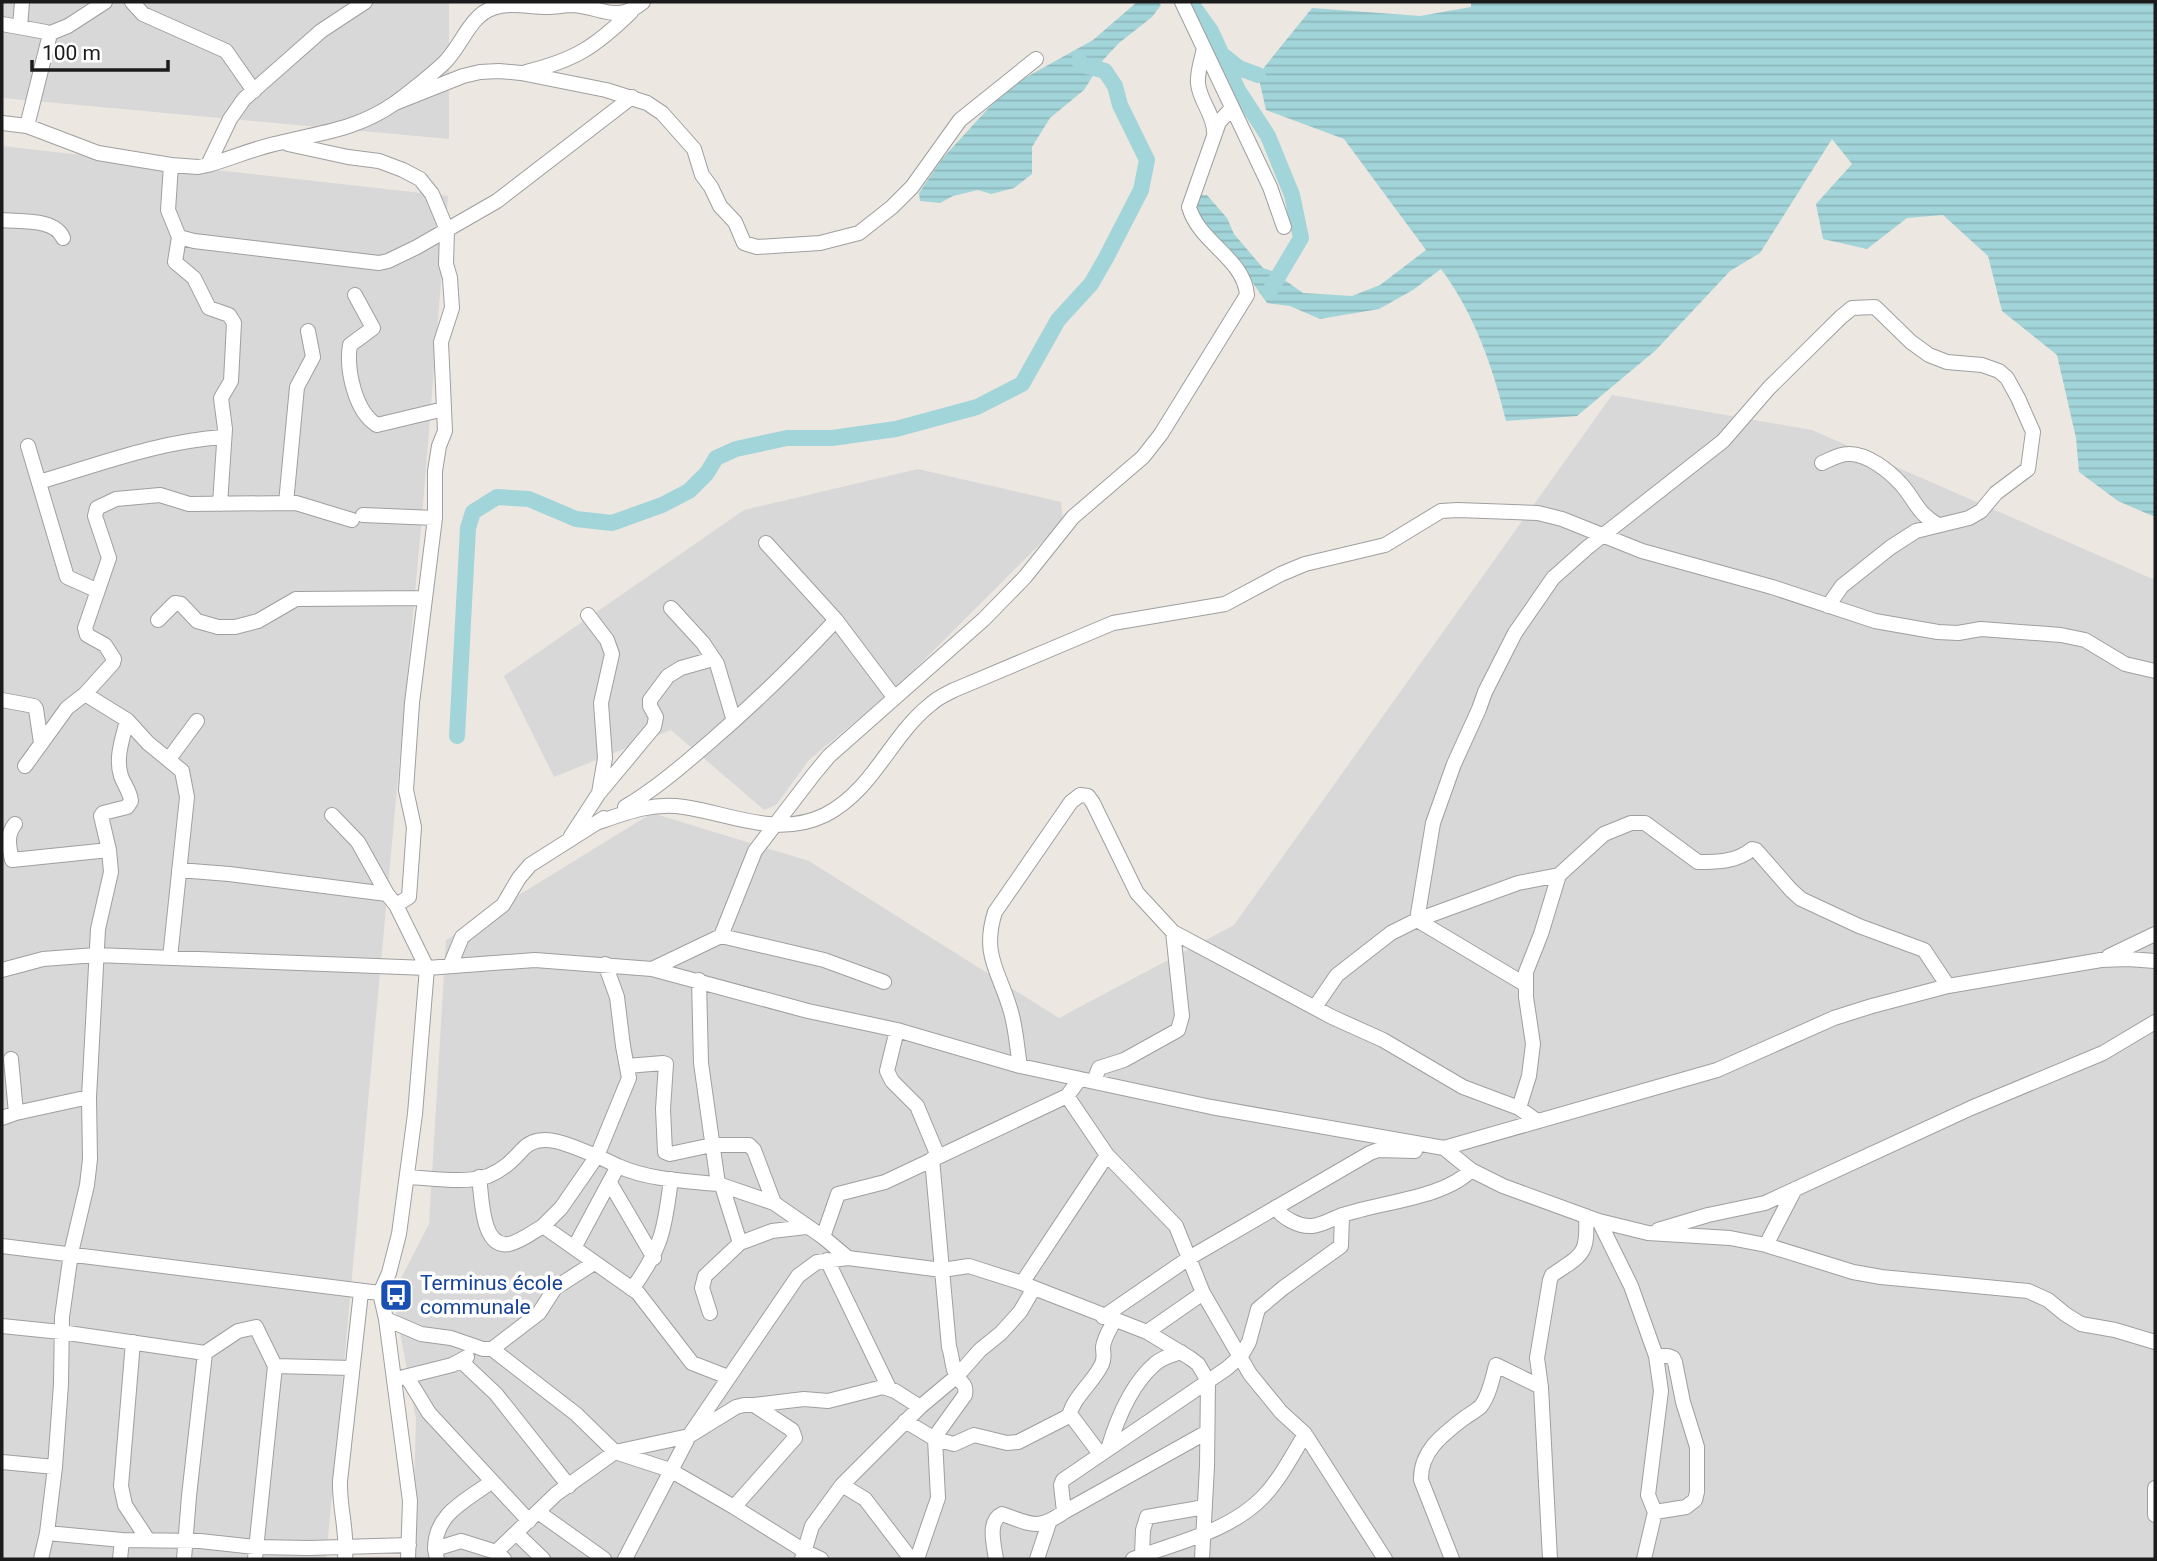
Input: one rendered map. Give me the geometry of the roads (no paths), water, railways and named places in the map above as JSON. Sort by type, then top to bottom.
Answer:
[{"type":"street","points":[[20,27],[22,2]]},
{"type":"street","points":[[2,24],[48,34],[68,26],[105,2]]},
{"type":"street","points":[[132,2],[143,13],[226,51],[254,91]]},
{"type":"street","points":[[208,166],[230,119],[254,91],[321,31],[365,2]]},
{"type":"street","points":[[1182,2],[1270,187],[1284,227]]},
{"type":"street","points":[[2,123],[27,126],[98,153],[171,165],[208,166],[279,142],[340,130],[370,118],[395,103],[445,62],[489,5],[572,5],[612,14],[624,14],[638,6]]},
{"type":"street","points":[[521,73],[568,60],[590,48],[638,6]]},
{"type":"street","points":[[27,126],[49,44],[48,34]]},
{"type":"street","points":[[1204,48],[1198,82],[1201,96],[1214,123],[1214,133]]},
{"type":"street","points":[[395,103],[480,72],[521,73],[632,97],[656,107],[694,149],[702,175],[720,206],[735,222],[744,243],[757,247],[820,243],[859,233],[892,207],[912,187],[960,120],[1036,60]]},
{"type":"street","points":[[179,237],[379,263],[417,247],[498,201],[632,97]]},
{"type":"street","points":[[721,936],[754,851],[772,826],[829,757],[993,610],[1025,577],[1073,517],[1143,457],[1161,434],[1247,295],[1246,284],[1240,272],[1199,230],[1189,207],[1190,199],[1198,187],[1200,170],[1214,133],[1219,122],[1233,108]]},
{"type":"street","points":[[179,870],[229,874],[391,900],[409,897],[414,827],[406,790],[412,703],[435,518],[435,471],[439,446],[445,431],[441,342],[452,308],[446,264],[447,230],[432,194],[420,179],[403,170],[379,161],[279,142]]},
{"type":"street","points":[[171,165],[168,210],[179,237],[175,262],[194,278],[209,308],[229,315],[234,323],[230,381],[221,398],[224,437],[220,504]]},
{"type":"street","points":[[2,220],[52,226],[61,232],[63,239]]},
{"type":"street","points":[[355,295],[373,328],[350,345],[349,369],[355,392],[371,421],[377,425],[444,410]]},
{"type":"street","points":[[1417,920],[1433,823],[1454,764],[1485,691],[1515,634],[1553,578],[1723,441],[1769,388],[1840,317],[1852,308],[1875,306],[1928,355],[1947,362],[1982,365],[2000,371],[2007,378],[2033,432],[2028,469],[1969,518],[1916,531],[1891,547],[1842,586],[1828,606]]},
{"type":"street","points":[[286,503],[297,387],[313,357],[309,331]]},
{"type":"street","points":[[39,482],[152,448],[194,439],[224,437]]},
{"type":"street","points":[[28,446],[67,577],[96,590]]},
{"type":"street","points":[[1822,463],[1849,454],[1868,460],[1885,470],[1902,486],[1924,516],[1938,525]]},
{"type":"street","points":[[24,766],[67,708],[110,669],[114,659],[105,645],[87,635],[85,628],[96,590],[110,558],[95,516],[97,508],[116,499],[160,495],[189,504],[286,503],[304,505],[321,513],[358,517],[435,518]]},
{"type":"street","points":[[596,823],[642,808],[660,806],[685,807],[772,826],[801,823],[825,814],[855,795],[906,729],[930,704],[954,690],[1106,625],[1225,604],[1281,574],[1306,564],[1385,545],[1441,512],[1487,510],[1538,513],[1562,519],[1642,551],[1772,587],[1875,621],[1938,632],[1958,633],[1981,629],[2061,635],[2085,640],[2125,664],[2155,671]]},
{"type":"street","points":[[766,543],[835,620],[894,697]]},
{"type":"street","points":[[158,620],[175,603],[181,604],[197,621],[218,627],[235,627],[258,621],[296,599],[425,598]]},
{"type":"street","points":[[671,608],[703,643],[713,659],[723,681],[734,721]]},
{"type":"street","points":[[588,615],[607,639],[612,654],[601,703],[605,758],[599,793]]},
{"type":"street","points":[[450,966],[462,937],[503,905],[524,871],[667,779],[794,665],[835,620]]},
{"type":"street","points":[[569,840],[599,793],[654,727],[656,717],[650,701],[668,676],[681,668],[713,659]]},
{"type":"street","points":[[85,694],[127,720],[148,743],[182,771],[186,783],[170,958]]},
{"type":"street","points":[[2,700],[34,706],[41,743]]},
{"type":"street","points":[[41,1559],[55,1467],[61,1384],[61,1332],[71,1253],[89,1172],[89,1097],[96,955],[98,929],[111,877],[109,850],[101,816],[103,813],[127,807],[131,801],[129,790],[121,778],[118,760],[127,720]]},
{"type":"street","points":[[169,760],[197,721]]},
{"type":"street","points":[[1020,1066],[1011,1012],[994,967],[989,931],[995,912],[1075,797],[1080,795],[1088,796],[1093,803],[1137,893],[1173,932],[1383,1040],[1463,1087],[1519,1108],[1537,1121]]},
{"type":"street","points":[[47,1533],[122,1540],[186,1541],[255,1553],[408,1552],[410,1501],[386,1319],[380,1293],[399,1234],[427,968],[359,842],[332,815]]},
{"type":"street","points":[[1519,1108],[1529,1076],[1533,1044],[1526,972],[1559,875],[1604,834],[1631,823],[1645,823],[1698,862],[1736,859],[1745,856],[1752,849],[1756,850],[1801,899],[1859,926],[1924,950],[1948,986]]},
{"type":"street","points":[[15,824],[10,831],[12,860],[109,850]]},
{"type":"street","points":[[1315,1007],[1337,975],[1391,933],[1417,920],[1518,883],[1559,875]]},
{"type":"street","points":[[1417,920],[1526,985]]},
{"type":"street","points":[[823,1237],[838,1194],[885,1182],[1067,1096],[1099,1068],[1124,1060],[1178,1030],[1182,1016],[1173,932]]},
{"type":"street","points":[[2101,960],[2155,934]]},
{"type":"street","points":[[652,969],[721,936],[824,960],[884,982]]},
{"type":"street","points":[[2,970],[43,959],[96,955],[427,968],[535,960],[652,969],[897,1030],[1020,1066],[1211,1107],[1440,1147],[1471,1170],[1503,1186],[1593,1219],[1648,1233],[1730,1238],[1766,1245],[1853,1272],[1881,1277],[2028,1291],[2048,1300],[2081,1324],[2115,1330],[2155,1342]]},
{"type":"street","points":[[905,1421],[934,1438],[954,1444],[974,1435],[1013,1443],[1069,1416],[1074,1402],[1090,1384],[1104,1359],[1103,1347],[1109,1319],[1189,1258],[1321,1179],[1378,1150],[1424,1152],[1717,1070],[1833,1018],[1948,986],[2101,960],[2155,961]]},
{"type":"street","points":[[479,1177],[490,1237],[495,1243],[506,1245],[543,1226],[561,1208],[597,1156],[628,1086],[629,1078],[617,997],[605,964]]},
{"type":"street","points":[[699,980],[701,1063],[712,1145],[720,1185],[740,1243]]},
{"type":"street","points":[[1648,1233],[1708,1215],[1765,1203],[1885,1150],[1971,1108],[2103,1054],[2155,1022]]},
{"type":"street","points":[[897,1030],[887,1071],[917,1106],[935,1158],[949,1347],[957,1376],[965,1384],[965,1395],[934,1438],[938,1498],[917,1559]]},
{"type":"street","points":[[11,1059],[9,1115],[89,1097]]},
{"type":"street","points":[[627,1066],[666,1064],[663,1109],[665,1152],[670,1154],[712,1145],[751,1146],[774,1203]]},
{"type":"street","points":[[1067,1096],[1107,1155],[1176,1226],[1203,1293],[1250,1374],[1281,1412],[1305,1434],[1385,1559]]},
{"type":"street","points":[[407,1177],[479,1177],[499,1171],[511,1163],[524,1147],[538,1139],[548,1139],[628,1170],[720,1185],[774,1203],[848,1258]]},
{"type":"street","points":[[804,1556],[812,1526],[842,1485],[1020,1312],[1028,1286],[1107,1155]]},
{"type":"street","points":[[574,1248],[618,1166]]},
{"type":"street","points":[[1276,1207],[1278,1213],[1296,1223],[1311,1227],[1342,1215],[1454,1184],[1471,1170]]},
{"type":"street","points":[[632,1289],[654,1258],[665,1224],[671,1179]]},
{"type":"street","points":[[610,1183],[654,1258]]},
{"type":"street","points":[[1766,1245],[1795,1189]]},
{"type":"street","points":[[1064,1512],[1061,1485],[1063,1480],[1241,1356],[1249,1342],[1258,1309],[1283,1287],[1341,1246],[1342,1215]]},
{"type":"street","points":[[1593,1219],[1631,1286],[1656,1356],[1661,1391],[1648,1495],[1655,1512],[1644,1559]]},
{"type":"street","points":[[1550,1559],[1541,1387],[1537,1358],[1552,1275],[1582,1254],[1593,1219]]},
{"type":"street","points":[[543,1226],[643,1298],[692,1363],[728,1377]]},
{"type":"street","points":[[710,1313],[702,1281],[740,1243],[772,1231],[806,1227]]},
{"type":"street","points":[[2,1246],[380,1293]]},
{"type":"street","points":[[625,1559],[689,1436],[798,1276],[809,1266],[827,1260],[848,1258],[942,1270],[968,1266],[1147,1332],[1198,1364],[1208,1381],[1202,1559]]},
{"type":"street","points":[[827,1260],[888,1388]]},
{"type":"street","points":[[392,1380],[461,1362],[488,1349],[539,1313],[555,1288],[594,1264]]},
{"type":"street","points":[[346,1553],[340,1497],[351,1367],[361,1292]]},
{"type":"street","points":[[1147,1332],[1203,1293]]},
{"type":"street","points":[[386,1319],[421,1334],[452,1338],[488,1349],[576,1414],[615,1452],[670,1470],[734,1507],[804,1556],[821,1559]]},
{"type":"street","points":[[2,1326],[205,1353],[238,1331],[256,1327],[275,1367],[255,1553]]},
{"type":"street","points":[[133,1342],[121,1486],[125,1505],[148,1540]]},
{"type":"street","points":[[1104,1452],[1141,1379],[1156,1362],[1181,1352]]},
{"type":"street","points":[[184,1559],[205,1353]]},
{"type":"street","points":[[1655,1512],[1686,1507],[1695,1500],[1697,1492],[1697,1447],[1683,1402],[1675,1362],[1668,1356],[1656,1356]]},
{"type":"street","points":[[461,1362],[496,1394],[569,1486]]},
{"type":"street","points":[[1452,1559],[1421,1480],[1423,1464],[1429,1450],[1481,1406],[1496,1365],[1541,1387]]},
{"type":"street","points":[[275,1367],[351,1367]]},
{"type":"street","points":[[407,1377],[429,1413],[491,1482],[533,1517],[604,1559]]},
{"type":"street","points":[[491,1482],[446,1516],[435,1534],[436,1554],[461,1541],[500,1556],[516,1533],[533,1517],[615,1452],[689,1436],[736,1407],[804,1399],[828,1401],[883,1387],[920,1407]]},
{"type":"street","points":[[734,1507],[795,1438],[792,1430],[754,1405]]},
{"type":"street","points":[[1069,1416],[1104,1452]]},
{"type":"street","points":[[996,1559],[992,1522],[997,1515],[1002,1514],[1032,1524],[1049,1523],[1207,1432]]},
{"type":"street","points":[[1205,1507],[1147,1517],[1138,1557],[1204,1534],[1248,1510],[1264,1496],[1305,1434]]},
{"type":"street","points":[[2,1462],[55,1467]]},
{"type":"street","points":[[842,1485],[865,1499],[911,1559]]},
{"type":"street","points":[[2155,1488],[2155,1515]]},
{"type":"street","points":[[1037,1559],[1049,1523]]},
{"type":"street","points":[[516,1533],[543,1559]]},
{"type":"street","points":[[120,1559],[122,1540]]},
{"type":"water","points":[[1137,2],[1158,2],[1161,5],[1152,17],[1119,43],[1103,60],[1084,90],[1050,118],[1032,147],[1032,174],[1014,188],[991,194],[978,190],[953,196],[940,203],[920,201],[919,193],[942,159],[995,101],[1023,79],[1093,40]]},
{"type":"water","points":[[1471,2],[2155,2],[2155,517],[2118,501],[2079,472],[2076,438],[2057,355],[2002,311],[1988,256],[1943,215],[1907,218],[1867,249],[1823,239],[1816,204],[1852,164],[1832,139],[1760,253],[1730,271],[1656,350],[1577,416],[1506,421],[1495,381],[1473,322],[1441,269],[1413,290],[1379,309],[1320,319],[1290,306],[1267,303],[1240,265],[1193,215],[1198,195],[1207,195],[1227,218],[1234,234],[1263,268],[1272,271],[1303,293],[1352,296],[1380,285],[1426,250],[1344,139],[1266,110],[1258,75],[1312,8],[1420,16],[1471,7]]},
{"type":"waterway","points":[[1190,2],[1211,31],[1238,90],[1268,136],[1292,195],[1301,238],[1269,292]]},
{"type":"waterway","points":[[1224,56],[1239,68],[1258,75]]},
{"type":"waterway","points":[[457,736],[468,528],[473,512],[497,497],[529,499],[576,519],[612,523],[662,505],[689,491],[707,473],[716,458],[736,449],[787,438],[832,438],[896,429],[977,407],[1022,384],[1058,320],[1091,284],[1106,258],[1141,190],[1147,160],[1120,105],[1115,86],[1105,71],[1079,61]]},
{"type":"place","name":"Terminus école communale","points":[[396,1295]]}]
